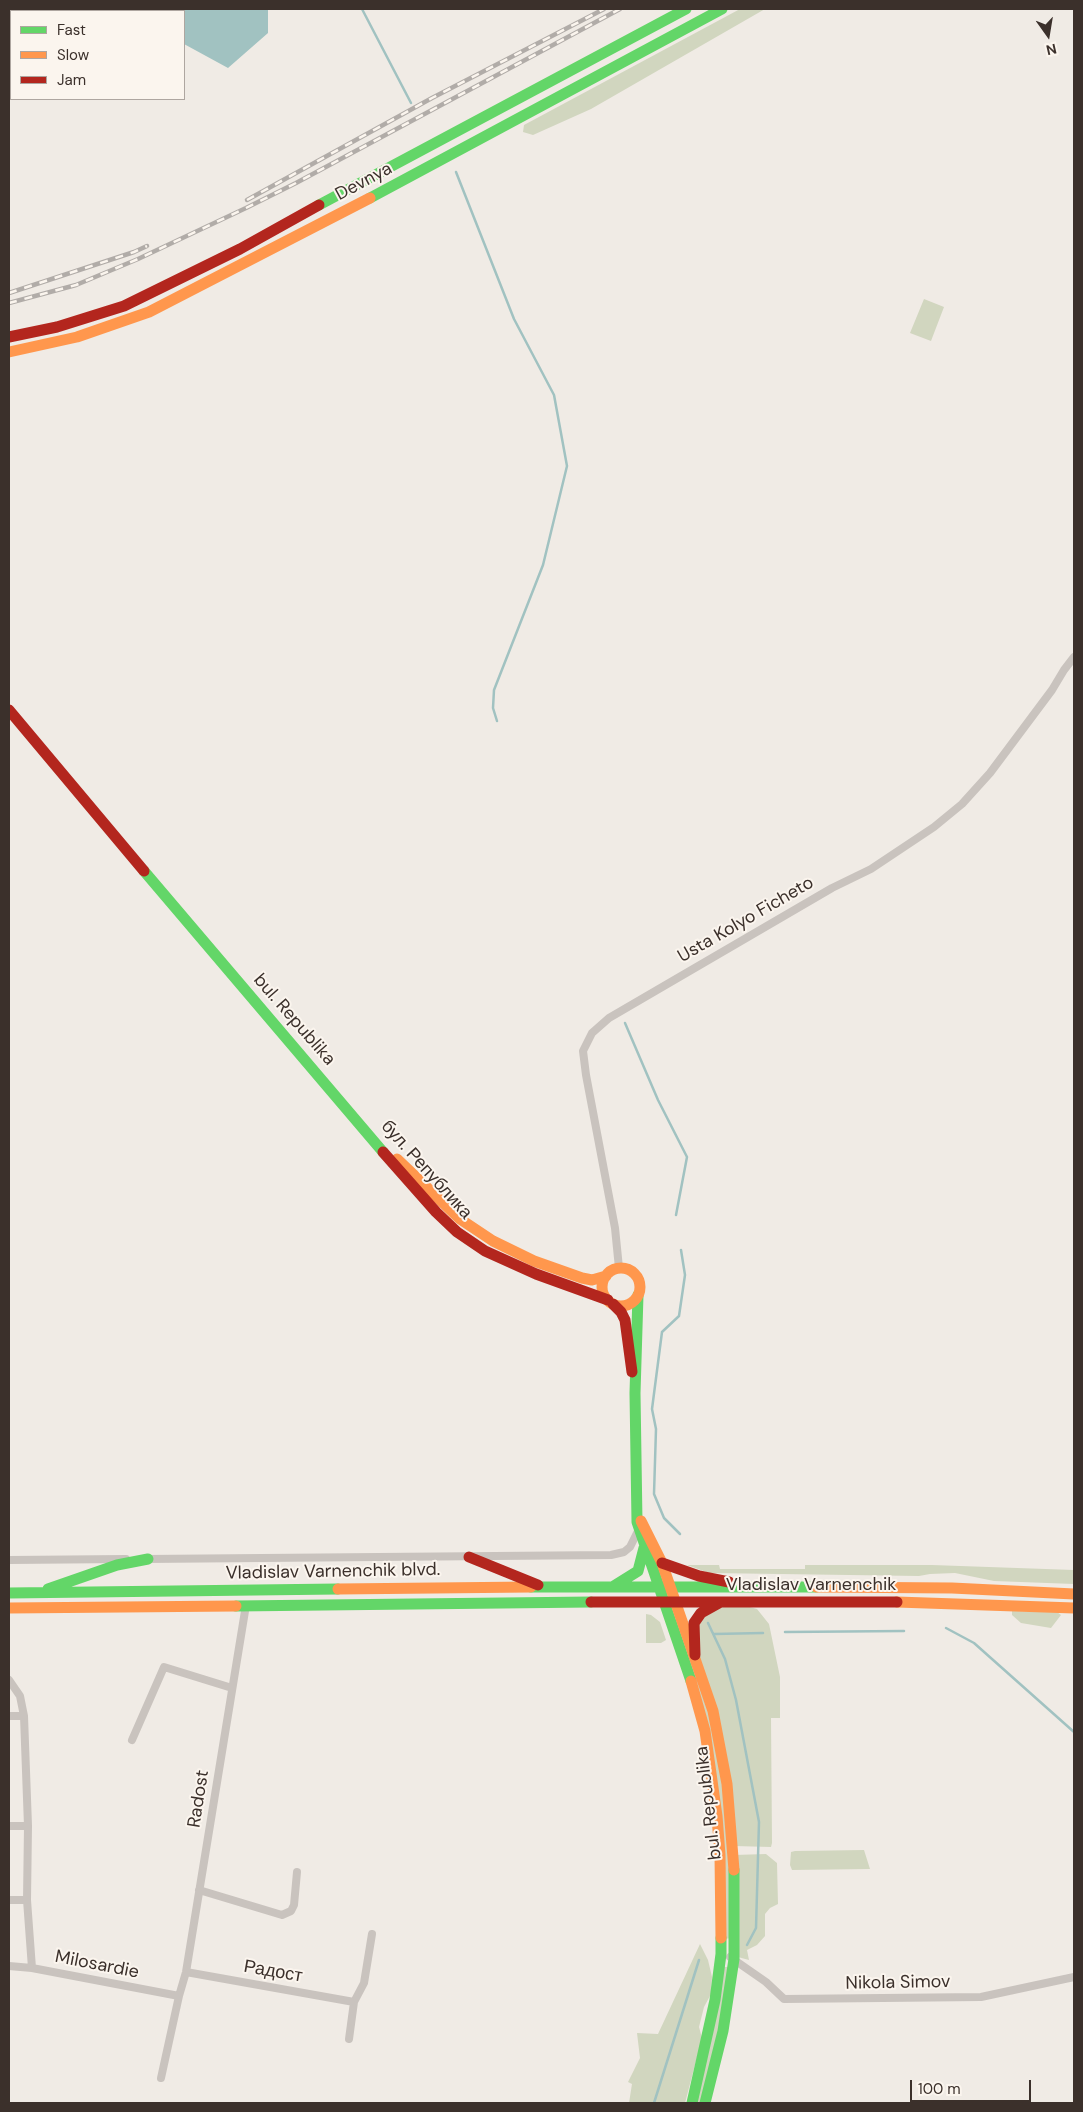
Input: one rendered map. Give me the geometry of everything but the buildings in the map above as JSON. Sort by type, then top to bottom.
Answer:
[{"type":"main road","name":"Devnya","points":[[9,336],[57,327],[89,318],[124,306],[155,292],[232,253],[383,170],[686,9]]},
{"type":"main road","name":"Devnya","points":[[9,352],[77,337],[149,312],[304,234],[722,9]]},
{"type":"main road","name":"bul. Republika","points":[[9,710],[201,939],[358,1121],[435,1196],[483,1235],[534,1261],[582,1278],[592,1280],[606,1276]]},
{"type":"main road","name":"бул. Република","points":[[358,1121],[415,1190],[443,1219],[474,1244],[517,1266],[611,1302]]},
{"type":"main road","points":[[620,1268],[631,1271],[640,1284],[638,1296],[627,1305],[611,1302],[603,1291],[603,1281],[606,1276],[620,1268]]},
{"type":"main road","name":"bul. Republika","points":[[638,1296],[636,1393],[638,1531],[685,1661],[705,1732],[717,1816],[720,1855],[722,1954],[715,2000],[692,2103]]},
{"type":"main road","name":"bul. Republika","points":[[611,1302],[621,1312],[625,1320],[636,1393]]},
{"type":"main road","name":"bul. Republika","points":[[638,1510],[662,1563],[695,1655],[715,1720],[727,1784],[734,1855],[734,1959],[723,2031],[705,2103]]},
{"type":"main road","points":[[613,1587],[638,1571],[644,1548]]},
{"type":"main road","points":[[469,1557],[543,1587]]},
{"type":"main road","points":[[40,1592],[117,1565],[148,1558]]},
{"type":"main road","points":[[662,1563],[699,1576],[758,1588]]},
{"type":"main road","name":"Vladislav Varnenchik blvd.","points":[[9,1593],[657,1586]]},
{"type":"main road","name":"Vladislav Varnenchik","points":[[657,1586],[952,1588],[1074,1594]]},
{"type":"main road","name":"Vladislav Varnenchik","points":[[246,1605],[676,1601],[900,1602],[1074,1608]]},
{"type":"main road","points":[[695,1655],[692,1634],[694,1623],[701,1612],[719,1602]]},
{"type":"main road","name":"Vladislav Varnenchik blvd.","points":[[9,1608],[246,1605]]},
{"type":"street","name":"Usta Kolyo Ficheto","points":[[620,1268],[615,1228],[583,1051],[592,1033],[609,1018],[823,893],[871,868],[934,827],[962,804],[990,773],[1052,690],[1074,657]]},
{"type":"street","points":[[9,1560],[611,1555],[624,1552],[630,1547],[638,1531]]},
{"type":"street","name":"Radost","points":[[179,1996],[186,1972],[246,1605]]},
{"type":"street","points":[[132,1740],[164,1667],[232,1688]]},
{"type":"street","points":[[9,1680],[20,1696],[24,1716],[28,1826],[27,1900],[32,1968]]},
{"type":"street","points":[[9,1716],[24,1716]]},
{"type":"street","points":[[9,1826],[28,1826]]},
{"type":"street","points":[[200,1890],[282,1915],[291,1911],[294,1905],[297,1872]]},
{"type":"street","points":[[9,1900],[27,1900]]},
{"type":"street","points":[[349,2039],[354,2002],[364,1983],[372,1934]]},
{"type":"street","name":"Nikola Simov","points":[[722,1954],[734,1959],[766,1982],[784,1999],[981,1997],[1074,1977]]},
{"type":"street","name":"Milosardie","points":[[9,1966],[32,1968],[179,1996]]},
{"type":"street","name":"Радост","points":[[186,1972],[354,2002]]},
{"type":"street","points":[[161,2078],[179,1996]]},
{"type":"green space","points":[[740,9],[765,9],[591,109],[533,135],[523,132],[524,125]]},
{"type":"green space","points":[[924,299],[944,307],[931,341],[910,333]]},
{"type":"green space","points":[[687,1565],[719,1565],[720,1569],[805,1569],[805,1565],[932,1565],[1074,1570],[1074,1584],[994,1581],[955,1573],[919,1576],[709,1573]]},
{"type":"green space","points":[[735,1603],[757,1609],[769,1624],[780,1677],[780,1718],[771,1718],[771,1847],[734,1846],[734,1855],[766,1854],[777,1863],[778,1904],[770,1908],[765,1914],[765,1936],[757,1945],[747,1950],[749,1960],[734,1956],[734,1938],[721,1939],[705,1731],[670,1621],[682,1618],[694,1652],[701,1613]]},
{"type":"green space","points":[[1012,1611],[1057,1612],[1061,1615],[1051,1628],[1021,1623],[1012,1615]]},
{"type":"green space","points":[[646,1614],[651,1615],[660,1622],[666,1640],[661,1643],[646,1643]]},
{"type":"green space","points":[[864,1850],[870,1869],[792,1870],[790,1865],[791,1852],[795,1851]]},
{"type":"green space","points":[[700,1944],[708,1960],[712,1977],[711,1994],[704,2007],[699,2027],[702,2038],[685,2103],[629,2103],[632,2084],[628,2082],[640,2058],[637,2033],[658,2034]]},
{"type":"green space","points":[[720,1967],[733,1967],[705,2103],[692,2103]]},
{"type":"water","points":[[9,9],[268,9],[268,33],[228,68],[185,45],[185,10],[10,10],[9,81]]},
{"type":"waterway","points":[[362,9],[411,103]]},
{"type":"waterway","points":[[456,172],[514,319],[554,395],[567,466],[543,565],[494,690],[493,708],[497,721]]},
{"type":"waterway","points":[[625,1023],[658,1100],[687,1157],[676,1215]]},
{"type":"waterway","points":[[680,1534],[664,1518],[654,1494],[656,1429],[652,1409],[662,1332],[679,1316],[685,1275],[681,1250]]},
{"type":"waterway","points":[[708,1623],[725,1659],[736,1700],[759,1822],[756,1928],[747,1945]]},
{"type":"waterway","points":[[946,1628],[974,1643],[1074,1732]]},
{"type":"waterway","points":[[785,1632],[904,1631]]},
{"type":"waterway","points":[[714,1634],[763,1633]]},
{"type":"waterway","points":[[654,2103],[699,1960]]},
{"type":"railway","points":[[247,200],[432,98],[604,9]]},
{"type":"railway","points":[[9,303],[76,285],[138,259],[246,208],[620,9]]},
{"type":"railway","points":[[9,293],[147,246]]},
{"type":"traffic: fast","points":[[319,205],[686,9]]},
{"type":"traffic: fast","points":[[370,198],[722,9]]},
{"type":"traffic: fast","points":[[144,871],[383,1152]]},
{"type":"traffic: fast","points":[[638,1295],[635,1393],[637,1522],[691,1681]]},
{"type":"traffic: fast","points":[[614,1586],[638,1571],[644,1548]]},
{"type":"traffic: fast","points":[[48,1589],[117,1565],[148,1559]]},
{"type":"traffic: fast","points":[[531,1587],[816,1587]]},
{"type":"traffic: fast","points":[[9,1593],[338,1589]]},
{"type":"traffic: fast","points":[[236,1606],[591,1602]]},
{"type":"traffic: fast","points":[[705,2103],[723,2031],[734,1959],[734,1870]]},
{"type":"traffic: fast","points":[[692,2103],[715,2000],[721,1954],[721,1938]]},
{"type":"traffic: slow","points":[[9,352],[77,337],[149,312],[370,198]]},
{"type":"traffic: slow","points":[[397,1159],[460,1219],[493,1241],[534,1261],[582,1278],[592,1280],[606,1276]]},
{"type":"traffic: slow","points":[[621,1268],[634,1274],[640,1287],[634,1300],[621,1306],[608,1300],[602,1287],[608,1274],[621,1268]]},
{"type":"traffic: slow","points":[[641,1521],[662,1563],[713,1711],[727,1784],[734,1870]]},
{"type":"traffic: slow","points":[[338,1589],[531,1587]]},
{"type":"traffic: slow","points":[[816,1587],[952,1588],[1074,1594]]},
{"type":"traffic: slow","points":[[897,1602],[1074,1608]]},
{"type":"traffic: slow","points":[[9,1608],[236,1606]]},
{"type":"traffic: slow","points":[[691,1681],[705,1731],[717,1816],[720,1855],[721,1938]]},
{"type":"traffic: jam","points":[[9,337],[57,327],[124,306],[240,249],[319,205]]},
{"type":"traffic: jam","points":[[9,710],[144,871]]},
{"type":"traffic: jam","points":[[383,1152],[436,1212],[457,1232],[485,1251],[536,1274],[608,1300]]},
{"type":"traffic: jam","points":[[613,1304],[621,1312],[625,1320],[632,1372]]},
{"type":"traffic: jam","points":[[469,1557],[538,1585]]},
{"type":"traffic: jam","points":[[662,1563],[699,1576],[729,1582]]},
{"type":"traffic: jam","points":[[591,1602],[897,1602]]},
{"type":"traffic: jam","points":[[695,1655],[694,1623],[701,1613],[719,1603]]}]
